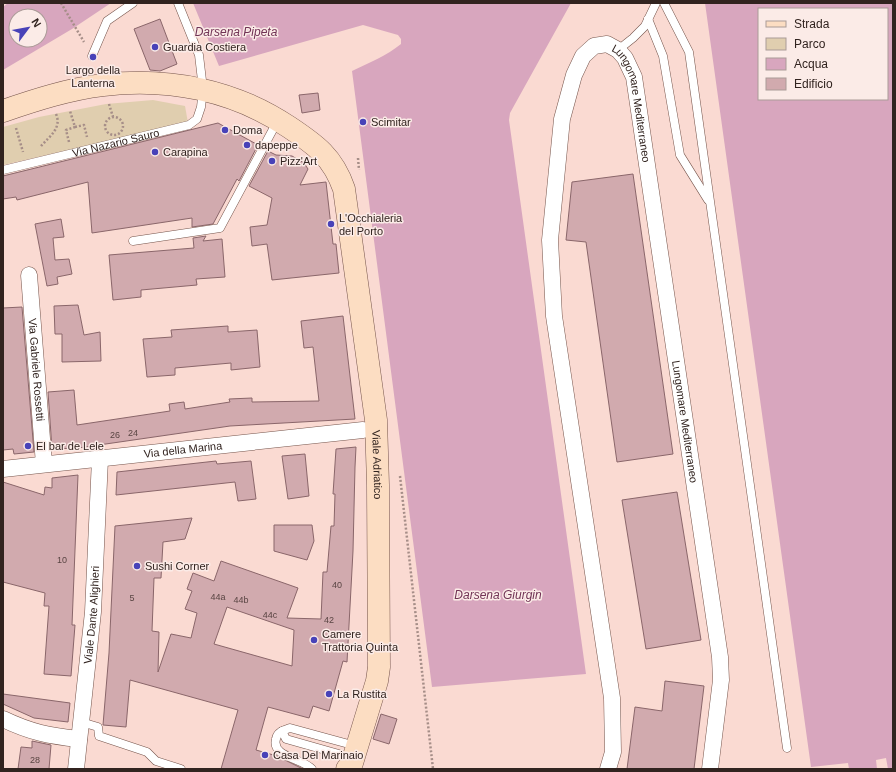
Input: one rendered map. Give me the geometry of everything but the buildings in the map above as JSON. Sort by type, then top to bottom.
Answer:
[{"type":"street","name":"Lungomare Mediterraneo","points":[[608,769],[613,752],[612,698],[554,316],[550,240],[562,119],[574,75],[583,56],[594,46],[607,44],[618,50],[625,58],[634,77],[720,656],[721,680],[710,769]]},
{"type":"street","points":[[10,119],[58,94],[102,85],[150,82],[203,89],[245,102],[278,120]]},
{"type":"street","name":"Viale Adriatico","points":[[278,120],[308,140],[331,161],[339,174],[344,189],[376,420],[379,667],[377,681],[352,758]]},
{"type":"street","name":"Via Gabriele Rossetti","points":[[29,275],[44,464]]},
{"type":"street","name":"Via della Marina","points":[[3,469],[363,430]]},
{"type":"street","name":"Viale Dante Alighieri","points":[[76,769],[93,612],[100,459]]},
{"type":"street","points":[[3,719],[35,732],[52,736],[79,739]]},
{"type":"lane","points":[[92,56],[107,21],[133,3]]},
{"type":"lane","name":"Via Nazario Sauro","points":[[3,170],[189,125],[197,119],[201,107],[203,89],[199,55],[178,3]]},
{"type":"lane","points":[[618,50],[634,38],[645,26],[656,3]]},
{"type":"lane","points":[[664,3],[689,52],[787,748]]},
{"type":"lane","points":[[648,19],[663,56],[680,155],[710,203]]},
{"type":"lane","points":[[133,241],[220,228],[278,120]]},
{"type":"lane","points":[[81,722],[98,727],[99,736],[146,752],[156,761],[181,769]]},
{"type":"lane","points":[[312,769],[307,764],[281,754],[276,749],[276,736],[282,731],[290,728],[352,758]]},
{"type":"lane","points":[[282,731],[286,739],[352,758]]},
{"type":"path","points":[[61,3],[83,40]]},
{"type":"path","points":[[108,99],[113,117]]},
{"type":"path","points":[[69,106],[75,127]]},
{"type":"path","points":[[36,162],[38,150],[58,126],[59,120],[54,109]]},
{"type":"path","points":[[113,117],[119,118],[123,125],[122,131],[115,136],[109,134],[105,129],[107,120],[113,117]]},
{"type":"path","points":[[10,119],[26,165]]},
{"type":"path","points":[[70,147],[66,130],[75,127],[84,125],[88,142]]},
{"type":"green space","points":[[153,100],[185,106],[188,123],[3,165],[3,127],[39,117],[106,104]]},
{"type":"water","points":[[8,3],[111,3],[48,43],[48,8],[8,8],[8,48],[40,48],[3,70],[3,7]]},
{"type":"water","name":"Darsena Giurgin","points":[[193,3],[571,3],[510,113],[509,120],[586,674],[432,687],[352,71],[389,52],[401,44],[401,39],[398,35],[363,25],[219,66]]},
{"type":"water","points":[[705,3],[893,3],[893,769],[888,769],[886,758],[876,760],[877,769],[849,769],[848,763],[811,767]]},
{"type":"place","name":"Guardia Costiera","points":[[155,47]]},
{"type":"place","name":"Largo della Lanterna","points":[[93,57]]},
{"type":"place","name":"Scimitar","points":[[363,122]]},
{"type":"place","name":"Doma","points":[[225,130]]},
{"type":"place","name":"dapeppe","points":[[247,145]]},
{"type":"place","name":"Carapina","points":[[155,152]]},
{"type":"place","name":"Pizz'Art","points":[[272,161]]},
{"type":"place","name":"L'Occhialeria del Porto","points":[[331,224]]},
{"type":"place","name":"El bar de Lele","points":[[28,446]]},
{"type":"place","name":"Sushi Corner","points":[[137,566]]},
{"type":"place","name":"Camere Trattoria Quinta","points":[[314,640]]},
{"type":"place","name":"La Rustita","points":[[329,694]]},
{"type":"place","name":"Casa Del Marinaio","points":[[265,755]]},
{"type":"water label","name":"Darsena Pipeta","points":[[236,32]]}]
